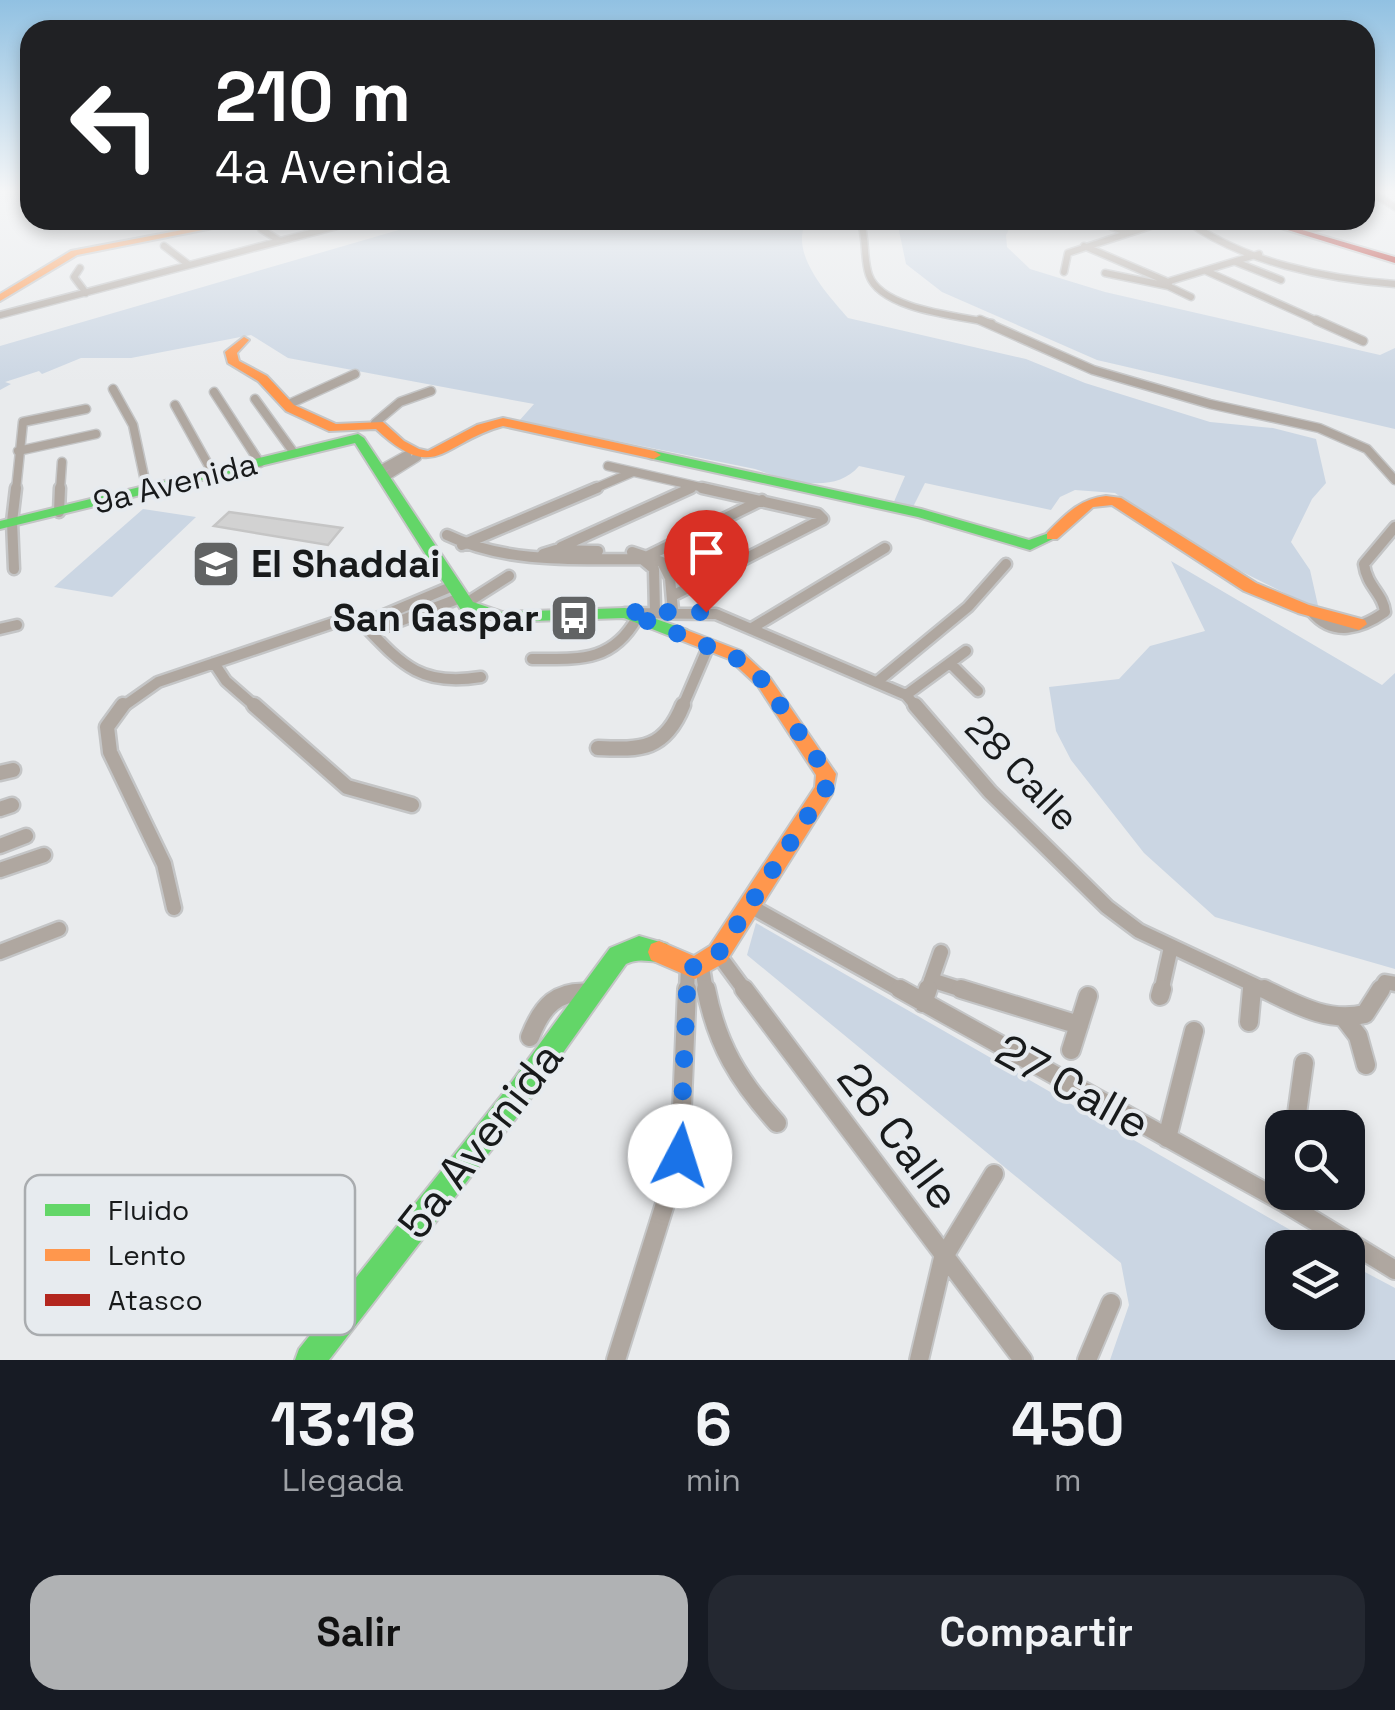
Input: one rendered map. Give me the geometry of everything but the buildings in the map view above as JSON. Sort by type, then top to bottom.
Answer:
[{"type":"street","points":[[4,293],[67,256]]},
{"type":"street","points":[[178,256],[189,265]]},
{"type":"street","points":[[0,316],[221,256]]},
{"type":"street","points":[[863,256],[887,298],[993,323],[1044,351],[1094,370],[1210,404],[1319,428],[1366,449],[1395,480]]},
{"type":"street","points":[[1064,272],[1066,256]]},
{"type":"street","points":[[1107,256],[1191,297]]},
{"type":"street","points":[[1105,272],[1168,284],[1253,256]]},
{"type":"street","points":[[1269,256],[1345,280],[1394,284]]},
{"type":"street","points":[[1236,262],[1282,280]]},
{"type":"street","points":[[80,268],[74,277],[86,293]]},
{"type":"street","points":[[1206,271],[1363,341]]},
{"type":"street","points":[[244,340],[231,352],[234,363],[260,372],[287,405],[317,415],[340,430],[374,424],[400,402],[432,391]]},
{"type":"street","points":[[287,405],[355,374]]},
{"type":"street","points":[[113,389],[133,425],[147,492]]},
{"type":"street","points":[[214,392],[260,463]]},
{"type":"street","points":[[255,398],[294,453]]},
{"type":"street","points":[[174,405],[214,475]]},
{"type":"street","points":[[14,569],[6,523],[23,422],[86,410]]},
{"type":"street","points":[[695,967],[718,954],[826,788],[826,774],[752,668],[735,654],[639,614],[490,617],[459,596],[383,474],[412,456],[454,444],[478,425],[504,422],[920,513],[1030,545],[1045,542],[1068,516],[1092,502],[1117,500],[1216,569],[1312,612],[1360,624],[1375,620],[1384,612],[1384,603],[1366,582],[1364,564],[1395,528]]},
{"type":"street","points":[[374,424],[412,456]]},
{"type":"street","points":[[18,451],[96,434]]},
{"type":"street","name":"9a Avenida","points":[[6,523],[147,492],[349,438],[362,440],[383,474]]},
{"type":"street","points":[[59,512],[62,462]]},
{"type":"street","points":[[608,466],[762,500],[818,514],[824,519],[672,596]]},
{"type":"street","points":[[462,544],[632,472]]},
{"type":"street","points":[[555,554],[695,486]]},
{"type":"street","points":[[447,535],[462,544],[536,556],[647,556],[762,500]]},
{"type":"street","points":[[752,628],[885,548]]},
{"type":"street","points":[[647,556],[668,570],[673,611]]},
{"type":"street","points":[[532,660],[598,656],[626,641],[654,569],[647,556]]},
{"type":"street","points":[[877,682],[968,607],[1006,564]]},
{"type":"street","points":[[174,908],[164,864],[110,752],[107,727],[134,694],[333,623],[367,628],[509,576]]},
{"type":"street","name":"28 Calle","points":[[639,614],[716,614],[906,695],[990,792],[1107,907],[1139,932],[1313,1012],[1351,1018]]},
{"type":"street","points":[[0,629],[17,625]]},
{"type":"street","points":[[367,628],[394,659],[412,672],[454,683],[481,676]]},
{"type":"street","points":[[598,748],[639,750],[656,743],[671,730],[688,704],[688,682],[709,644]]},
{"type":"street","points":[[906,695],[966,651]]},
{"type":"street","points":[[214,663],[226,681],[348,787],[412,805]]},
{"type":"street","points":[[950,663],[978,691]]},
{"type":"street","points":[[0,846],[26,836]]},
{"type":"street","points":[[0,870],[44,855]]},
{"type":"street","name":"27 Calle","points":[[750,906],[1167,1138],[1265,1187]]},
{"type":"street","points":[[0,952],[59,929]]},
{"type":"street","name":"5a Avenida","points":[[355,1303],[626,950],[646,945],[695,967]]},
{"type":"street","points":[[1160,996],[1171,948]]},
{"type":"street","points":[[922,1002],[941,952]]},
{"type":"street","name":"26 Calle","points":[[718,954],[1023,1360]]},
{"type":"street","points":[[695,967],[722,1055],[777,1122]]},
{"type":"street","points":[[616,1360],[680,1156],[695,967]]},
{"type":"street","points":[[931,980],[1079,1025]]},
{"type":"street","points":[[1366,1065],[1351,1018],[1365,1014],[1385,982],[1395,984]]},
{"type":"street","points":[[1249,1022],[1252,985]]},
{"type":"street","points":[[530,1037],[538,1015],[555,995],[573,989],[592,993]]},
{"type":"street","points":[[1072,1050],[1088,996]]},
{"type":"street","points":[[1167,1138],[1194,1031]]},
{"type":"street","points":[[1298,1110],[1304,1064]]},
{"type":"street","points":[[919,1360],[943,1258],[994,1174]]},
{"type":"street","name":"27 Calle","points":[[1304,1210],[1395,1270]]},
{"type":"street","points":[[1087,1360],[1111,1303]]},
{"type":"street","name":"5a Avenida","points":[[310,1360],[330,1335]]},
{"type":"shaded area","points":[[308,256],[805,256],[821,285],[848,318],[1026,359],[1085,383],[1210,422],[1273,428],[1316,439],[1326,483],[1312,499],[1291,542],[1310,570],[1319,610],[1192,547],[1115,493],[1075,490],[1060,497],[1051,510],[925,483],[912,509],[893,504],[905,476],[859,466],[836,481],[794,481],[755,469],[519,421],[534,404],[288,358],[251,335],[131,358],[81,358],[42,374],[39,371],[5,382],[11,384],[0,390],[0,346]]},
{"type":"shaded area","points":[[904,256],[1017,256],[1030,269],[1105,292],[1380,355],[1395,348],[1395,429],[1097,360],[942,292],[906,264]]},
{"type":"shaded area","points":[[143,509],[196,517],[112,597],[54,587]]},
{"type":"shaded area","points":[[1171,561],[1382,685],[1395,673],[1395,969],[1215,917],[1144,853],[1071,760],[1056,731],[1049,687],[1119,679],[1150,646],[1205,631]]},
{"type":"shaded area","points":[[756,923],[1290,1230],[1265,1230],[1265,1330],[1365,1330],[1365,1272],[1395,1288],[1395,1360],[1110,1360],[1129,1305],[1121,1263],[747,955]]},
{"type":"traffic: fast","points":[[0,525],[358,438],[467,606],[501,617],[625,613],[681,634]]},
{"type":"traffic: fast","points":[[654,455],[921,513],[1030,545],[1052,536]]},
{"type":"traffic: fast","points":[[355,1303],[514,1100],[618,956],[639,947],[659,952]]},
{"type":"traffic: fast","points":[[310,1360],[330,1335]]},
{"type":"traffic: slow","points":[[0,298],[68,256]]},
{"type":"traffic: slow","points":[[244,340],[231,352],[234,363],[263,378],[290,408],[333,428],[379,425],[415,453],[428,455],[440,451],[482,428],[503,422],[654,455]]},
{"type":"traffic: slow","points":[[1052,536],[1088,504],[1116,501],[1250,587],[1304,609],[1359,624]]},
{"type":"traffic: slow","points":[[659,952],[695,968],[718,954],[825,788],[826,774],[764,682],[735,655],[681,634]]},
{"type":"traffic: jam","points":[[1383,256],[1395,260]]},
{"type":"place","name":"El Shaddai","points":[[216,564]]},
{"type":"place","name":"San Gaspar","points":[[574,618]]},
{"type":"route","points":[[680,1156],[684,1120],[684,990],[688,967],[702,967],[718,954],[826,788],[826,774],[820,763],[764,682],[745,662],[735,654],[626,612],[706,612]]}]
